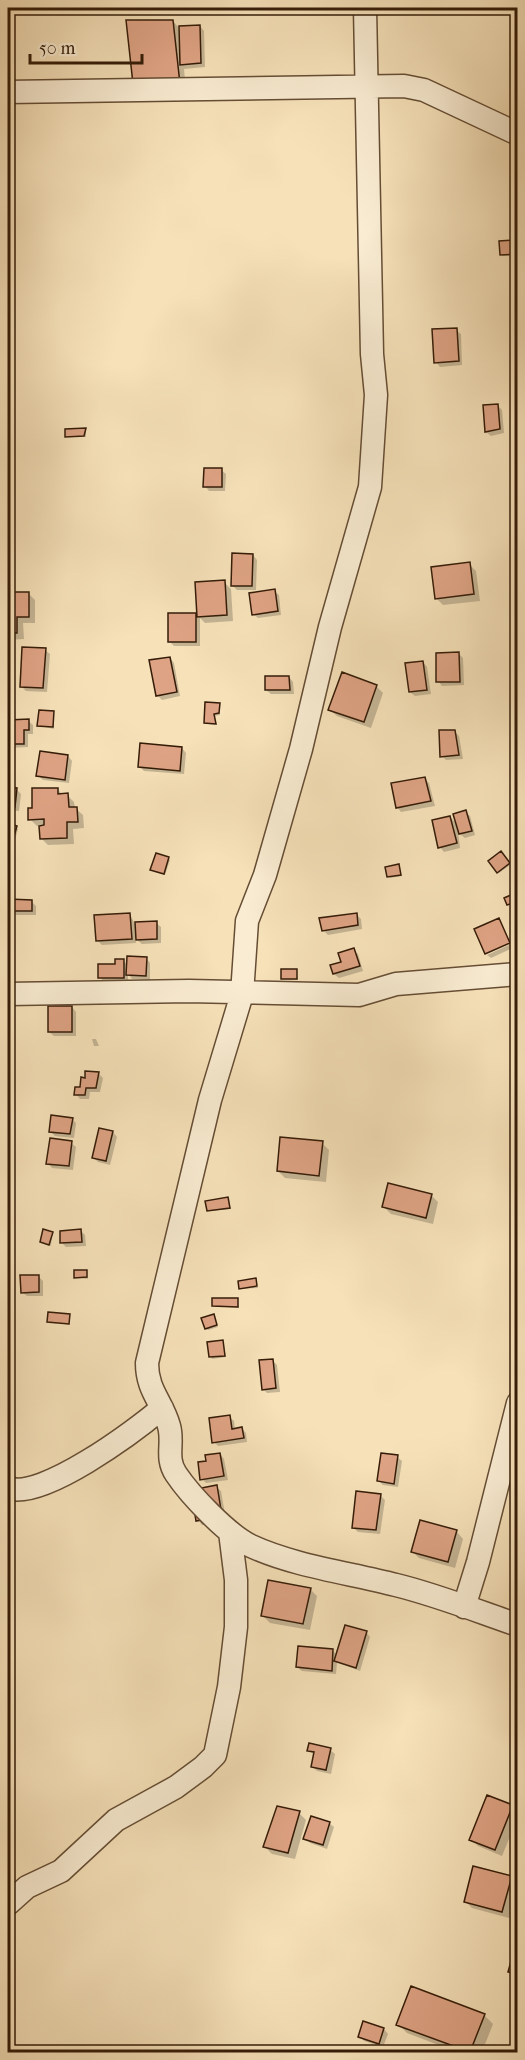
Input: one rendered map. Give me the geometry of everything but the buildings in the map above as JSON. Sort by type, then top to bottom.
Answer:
[{"type":"street","points":[[364,8],[372,354],[376,395],[370,487],[330,627],[301,749],[269,864],[247,921],[242,994],[210,1100],[147,1363],[150,1388],[171,1430],[169,1459],[176,1474],[220,1524],[250,1546],[311,1565],[400,1586],[518,1625]]},
{"type":"street","points":[[8,92],[404,86],[424,90],[518,134]]},
{"type":"street","points":[[8,994],[304,992],[359,995],[396,984],[518,974]]},
{"type":"street","points":[[464,1607],[478,1562],[518,1403]]},
{"type":"street","points":[[8,1488],[24,1491],[63,1474],[126,1438],[162,1408]]},
{"type":"street","points":[[8,1904],[27,1887],[61,1871],[116,1820],[176,1787],[215,1755],[229,1687],[236,1627],[236,1580],[231,1532]]}]
